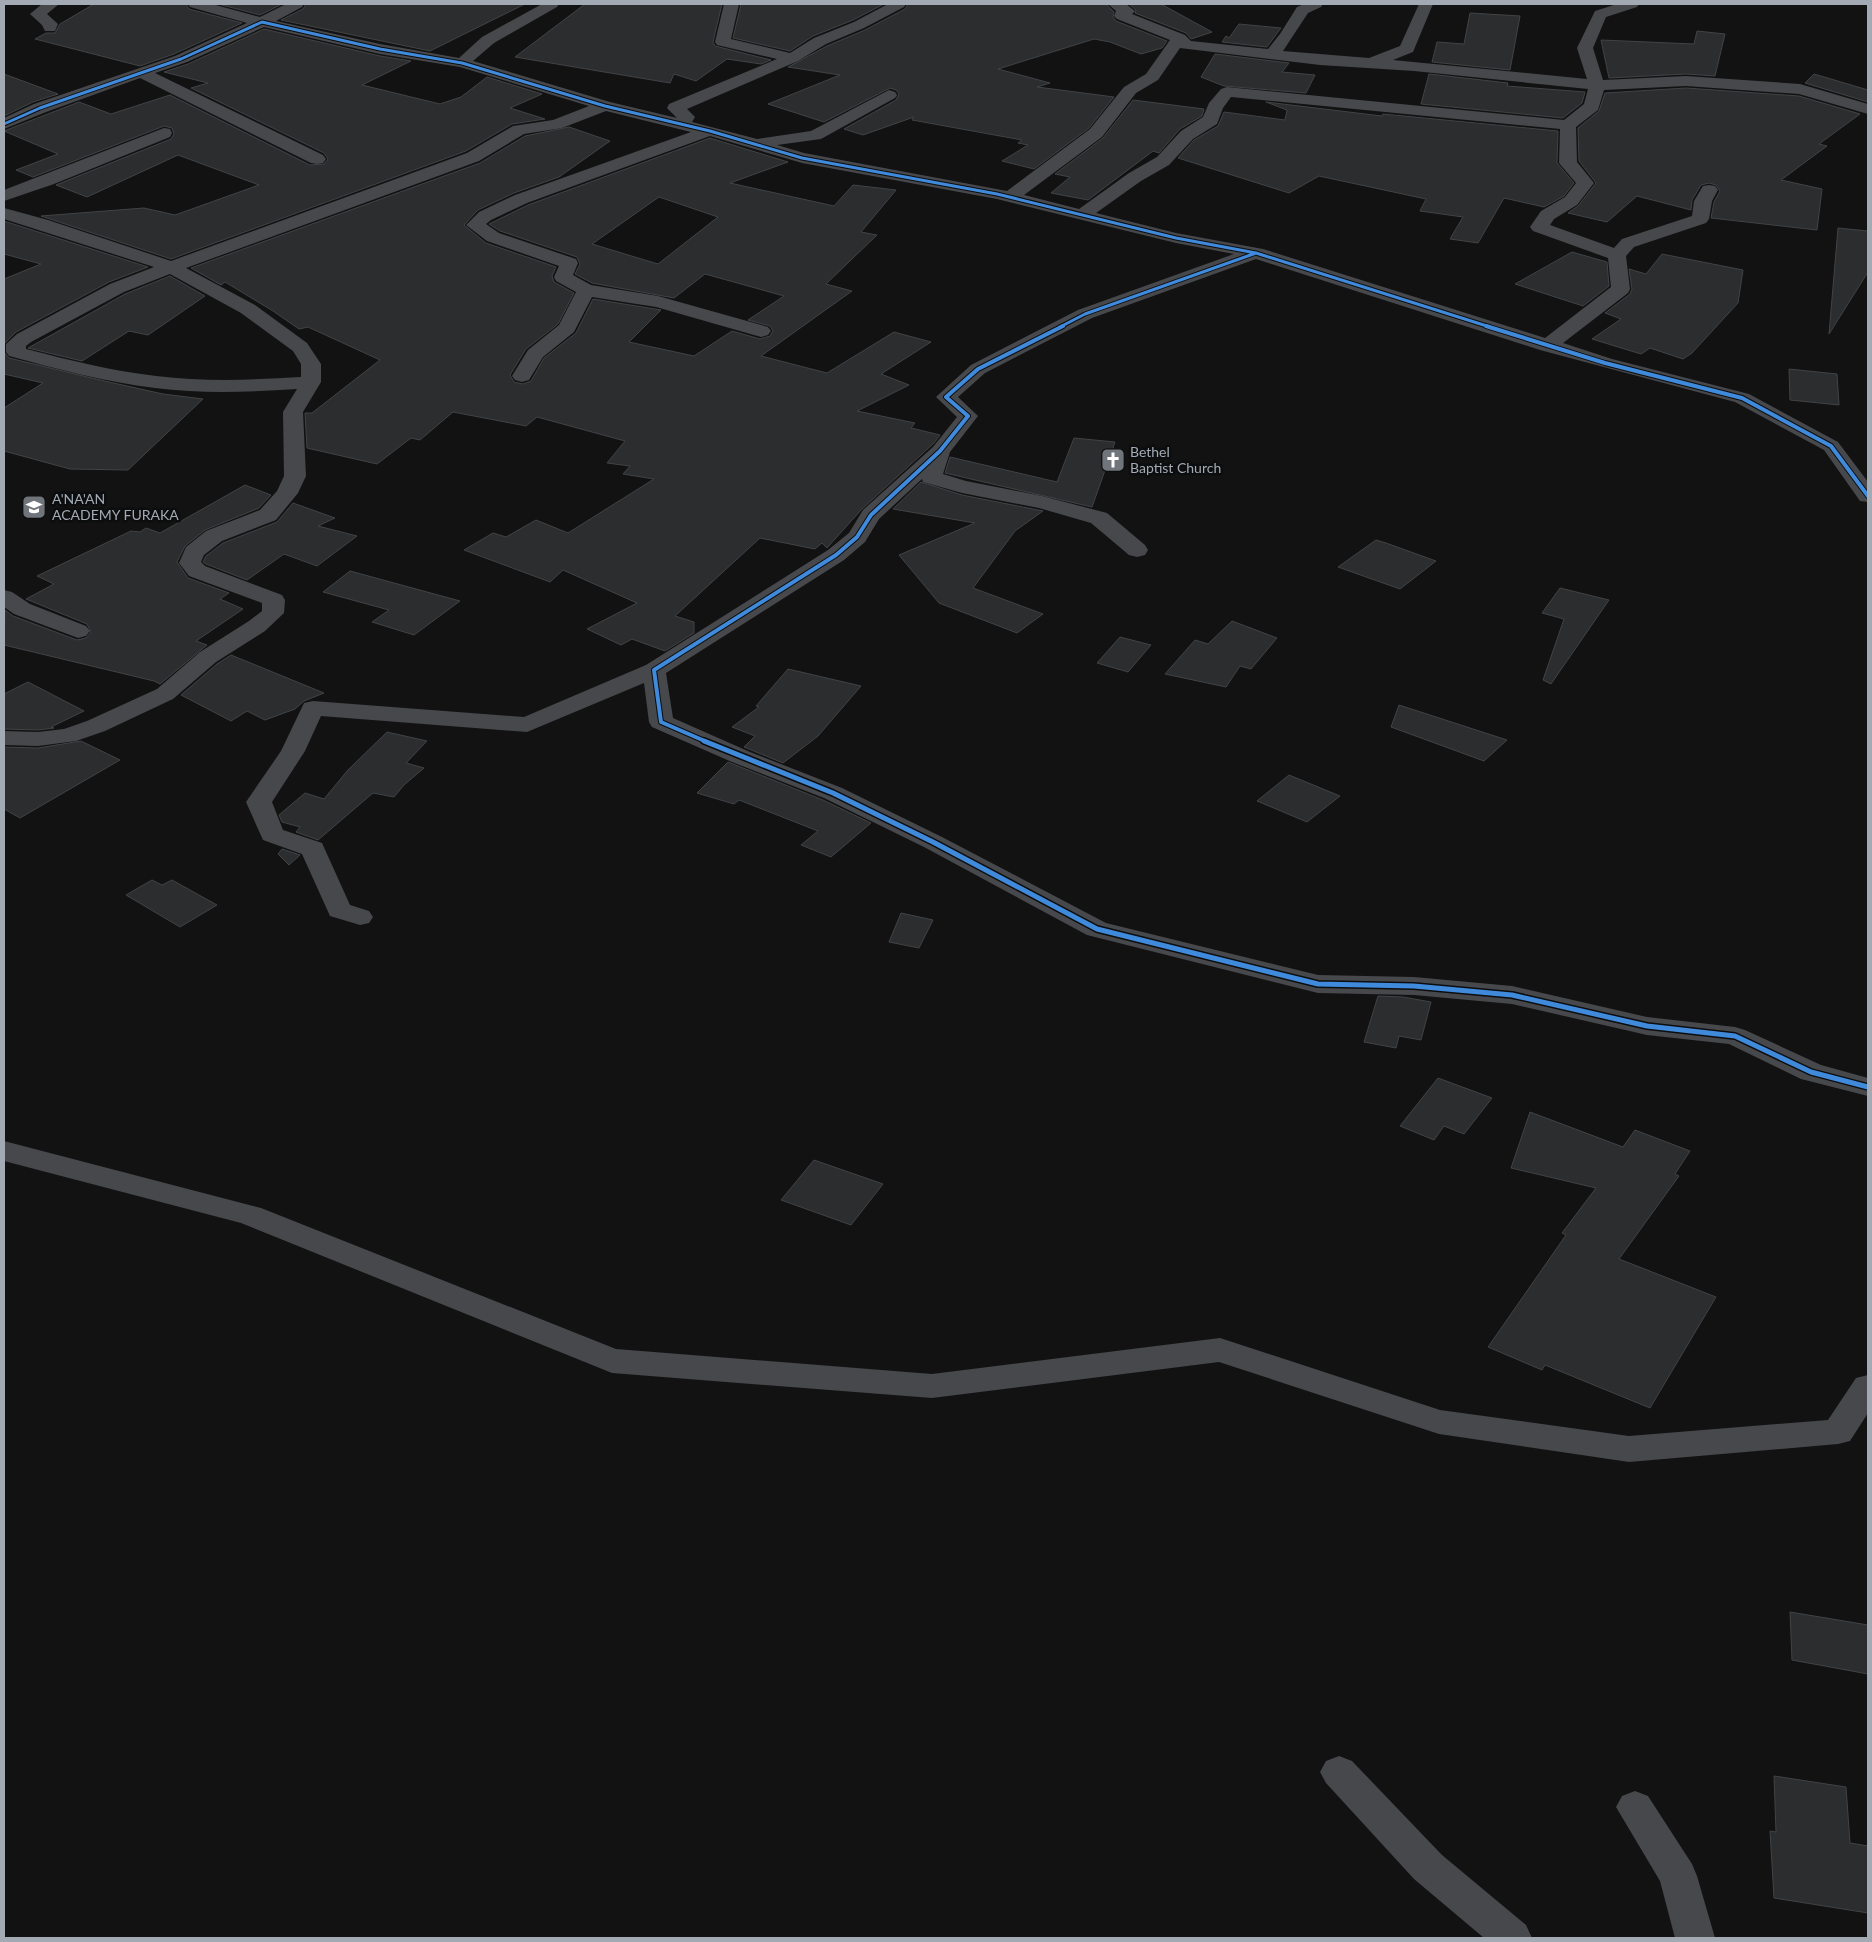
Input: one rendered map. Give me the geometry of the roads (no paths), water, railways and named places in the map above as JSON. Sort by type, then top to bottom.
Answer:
[{"type":"street","points":[[50,28],[50,24],[38,14],[51,4]]},
{"type":"street","points":[[195,4],[262,22],[380,49],[462,63],[605,106],[710,131],[802,158],[1011,197],[1176,238],[1256,253],[1547,346],[1742,398],[1831,446],[1868,496]]},
{"type":"street","points":[[4,124],[40,108],[181,59],[297,4]]},
{"type":"street","points":[[462,63],[488,40],[552,4]]},
{"type":"street","points":[[731,4],[723,42],[792,58]]},
{"type":"street","points":[[681,125],[687,117],[676,108],[792,58],[820,41],[859,25],[900,4]]},
{"type":"street","points":[[1115,4],[1127,11],[1122,13],[1122,16],[1179,38],[1186,45],[1273,54],[1319,72],[1367,64],[1407,49],[1426,4]]},
{"type":"street","points":[[1273,54],[1288,36],[1302,10],[1316,4]]},
{"type":"street","points":[[1082,215],[1135,177],[1163,161],[1187,135],[1211,120],[1215,107],[1227,92],[1568,125],[1592,106],[1597,85],[1585,48],[1600,14],[1632,4]]},
{"type":"street","points":[[1011,197],[1096,133],[1130,90],[1152,77],[1179,38]]},
{"type":"street","points":[[1367,64],[1414,66],[1597,85],[1686,81],[1790,88],[1800,89],[1868,109]]},
{"type":"street","points":[[142,72],[317,159]]},
{"type":"street","points":[[1319,72],[1316,91],[1323,101]]},
{"type":"street","points":[[753,143],[815,135],[889,95]]},
{"type":"street","points":[[311,382],[238,386],[176,384],[89,371],[10,351],[24,338],[117,288],[473,157],[519,130],[556,124],[605,106]]},
{"type":"street","points":[[1568,125],[1568,163],[1586,183],[1571,201],[1547,215],[1539,227],[1617,255]]},
{"type":"street","points":[[710,131],[521,198],[485,216],[475,225],[493,237],[569,263],[563,277],[586,290],[658,302],[761,331]]},
{"type":"street","points":[[4,196],[164,133]]},
{"type":"street","points":[[1547,346],[1621,289],[1617,255],[1628,243],[1700,219],[1703,201],[1709,190]]},
{"type":"street","points":[[4,213],[171,267],[248,309],[300,347],[312,364],[311,382],[293,412],[296,476],[287,493],[268,515],[214,536],[194,552],[190,563],[198,571],[274,600],[274,613],[208,657],[165,694],[96,726],[67,736],[38,739],[4,738]]},
{"type":"street","points":[[360,917],[339,910],[313,848],[272,836],[259,802],[293,751],[313,708],[527,725],[654,670],[836,555],[857,537],[871,515],[940,451],[968,416],[946,398],[978,369],[1085,314],[1256,253]]},
{"type":"street","points":[[522,376],[535,354],[567,328],[586,290]]},
{"type":"street","points":[[940,451],[931,477],[962,487],[1042,502],[1099,518],[1137,550]]},
{"type":"street","points":[[4,597],[22,609],[78,631]]},
{"type":"street","points":[[654,670],[661,722],[741,757],[833,793],[933,842],[1097,929],[1318,984],[1414,986],[1512,995],[1647,1026],[1735,1036],[1811,1072],[1868,1087]]},
{"type":"street","points":[[4,1151],[250,1216],[612,1361],[932,1386],[1220,1350],[1438,1422],[1630,1449],[1838,1432],[1868,1387]]},
{"type":"street","points":[[1339,1772],[1428,1867],[1512,1938]]},
{"type":"street","points":[[1635,1807],[1678,1876],[1695,1938]]},
{"type":"place","name":"Bethel Baptist Church","points":[[1113,460]]},
{"type":"place","name":"A'NA'AN ACADEMY FURAKA","points":[[34,507]]}]
